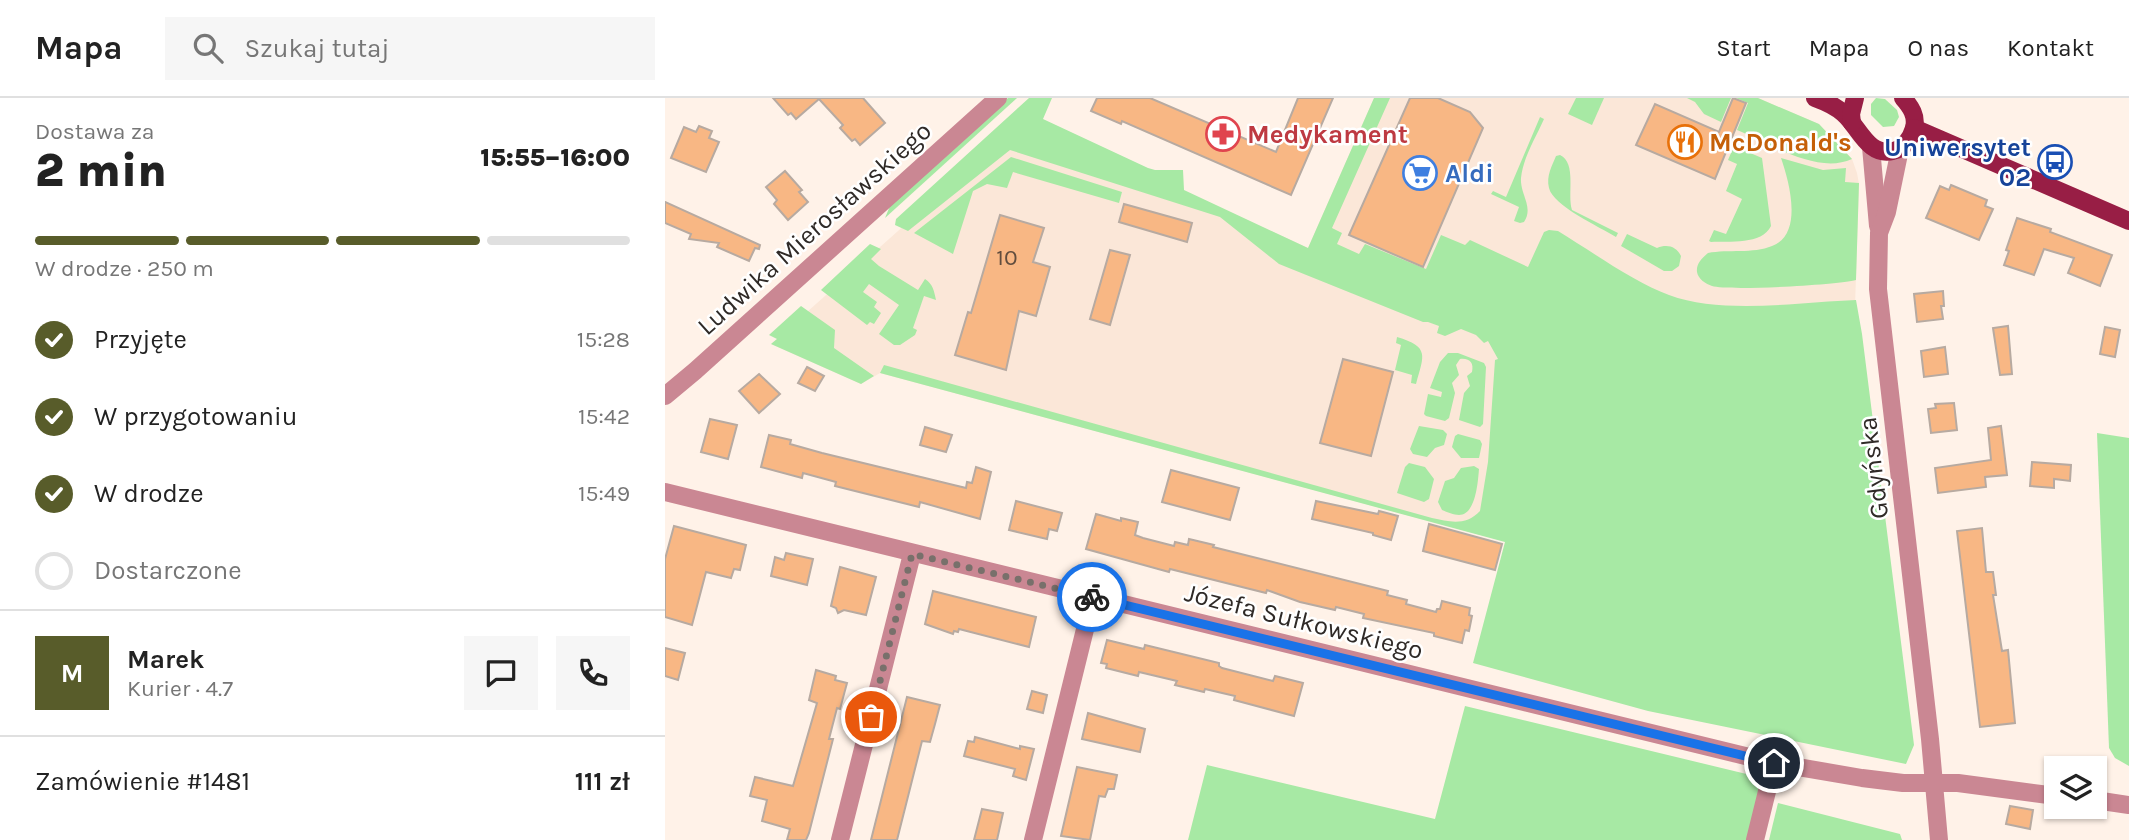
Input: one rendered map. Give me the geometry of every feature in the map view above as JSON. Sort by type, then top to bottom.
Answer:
[{"type":"main road","points":[[1815,98],[1844,114],[1871,147],[1890,152],[1901,149],[1914,128],[1915,118],[1903,98]]},
{"type":"main road","points":[[1852,123],[1855,98]]},
{"type":"main road","points":[[1914,128],[2129,221]]},
{"type":"street","name":"Ludwika Mierosławskiego","points":[[665,396],[998,98]]},
{"type":"street","points":[[1871,147],[1879,233]]},
{"type":"street","name":"Gdyńska","points":[[1901,149],[1887,212],[1879,233],[1878,289],[1939,840]]},
{"type":"street","name":"Józefa Sułkowskiego","points":[[665,492],[1774,763],[1862,778],[1934,783]]},
{"type":"street","points":[[840,840],[912,554]]},
{"type":"street","points":[[1033,840],[1093,597]]},
{"type":"street","points":[[1755,840],[1774,763]]},
{"type":"street","points":[[1934,783],[1958,783],[2044,794]]},
{"type":"street","points":[[2107,802],[2129,805]]},
{"type":"shaded area","points":[[1374,98],[1758,98],[1819,124],[1852,159],[1857,173],[1859,184],[1855,307],[1498,360],[1499,540],[880,373],[861,384],[771,344],[1025,118],[1308,248]]},
{"type":"green space","points":[[1008,98],[1017,98],[885,218],[890,206]]},
{"type":"green space","points":[[1029,98],[1052,98],[1043,119],[1148,168],[1183,170],[1184,190],[1308,248],[1374,98],[1390,98],[1332,228],[1342,233],[1337,244],[1359,254],[1365,244],[1426,269],[1441,235],[1465,245],[1470,240],[1528,267],[1544,232],[1549,230],[1558,231],[1642,283],[1690,301],[1761,306],[1856,300],[1914,745],[1906,764],[1648,711],[1473,663],[1505,542],[880,373],[884,365],[1432,518],[1463,521],[1480,511],[1488,462],[1495,360],[1498,359],[1488,341],[1484,343],[1476,335],[1461,329],[1445,336],[1437,333],[1439,326],[1279,264],[1220,217],[1010,150],[908,231],[895,225],[896,219]]},
{"type":"green space","points":[[1576,98],[1604,98],[1592,125],[1568,114]]},
{"type":"green space","points":[[1687,98],[1731,98],[1721,122],[1704,114],[1695,102]]},
{"type":"green space","points":[[1736,98],[1758,98],[1819,124],[1852,159],[1838,163],[1809,160],[1737,130],[1748,103]]},
{"type":"green space","points":[[1876,98],[1885,99],[1897,110],[1899,117],[1894,126],[1883,127],[1871,115],[1871,104]]},
{"type":"green space","points":[[1540,117],[1544,119],[1522,170],[1521,184],[1528,211],[1524,222],[1520,223],[1514,221],[1519,207],[1491,194],[1493,191],[1506,197]]},
{"type":"green space","points":[[1734,146],[1762,158],[1771,226],[1767,232],[1753,239],[1711,242],[1709,241],[1714,230],[1726,234],[1742,199],[1726,191],[1737,164],[1728,160]]},
{"type":"green space","points":[[1560,155],[1565,159],[1570,172],[1572,210],[1618,233],[1616,237],[1568,209],[1552,195],[1548,184],[1549,175],[1556,156]]},
{"type":"green space","points":[[1011,157],[1122,192],[1119,203],[1013,172],[1007,188],[987,184],[973,191],[953,254],[914,233]]},
{"type":"green space","points":[[1781,158],[1823,170],[1846,168],[1845,182],[1859,183],[1856,280],[1760,288],[1722,287],[1705,283],[1699,277],[1697,269],[1708,253],[1749,251],[1772,246],[1782,240],[1791,219],[1791,206]]},
{"type":"green space","points":[[1627,234],[1657,248],[1674,248],[1681,256],[1679,266],[1672,271],[1664,271],[1621,246]]},
{"type":"green space","points":[[870,244],[881,249],[871,259],[879,266],[918,290],[925,279],[934,291],[936,300],[924,296],[913,328],[917,330],[915,335],[900,345],[894,345],[879,334],[899,305],[869,284],[863,292],[877,302],[874,307],[881,313],[874,324],[870,322],[867,325],[821,290]]},
{"type":"green space","points":[[801,306],[835,330],[834,348],[874,376],[861,384],[771,344],[777,339],[769,335]]},
{"type":"green space","points":[[1397,337],[1415,344],[1422,353],[1416,384],[1411,383],[1412,375],[1395,370],[1401,345],[1396,343]]},
{"type":"green space","points":[[1448,353],[1458,353],[1484,363],[1486,367],[1483,424],[1480,427],[1459,420],[1464,393],[1470,386],[1467,376],[1472,372],[1472,364],[1466,359],[1460,359],[1456,365],[1459,375],[1452,383],[1455,393],[1449,418],[1445,421],[1424,414],[1428,394],[1441,397],[1442,392],[1430,388],[1440,362]]},
{"type":"green space","points":[[1419,426],[1443,430],[1447,434],[1444,445],[1435,448],[1427,457],[1413,454],[1410,449]]},
{"type":"green space","points":[[2097,433],[2129,438],[2129,766],[2115,758],[2109,748]]},
{"type":"green space","points":[[1458,434],[1480,440],[1482,444],[1479,458],[1461,458],[1452,447]]},
{"type":"green space","points":[[1409,463],[1425,467],[1434,479],[1429,499],[1424,502],[1397,493],[1405,467]]},
{"type":"green space","points":[[1474,466],[1479,469],[1473,504],[1465,514],[1442,510],[1438,502],[1445,481],[1454,478],[1461,468]]},
{"type":"green space","points":[[1465,706],[1763,778],[1747,840],[1188,840],[1207,765],[1435,819]]},
{"type":"green space","points":[[1778,803],[1900,834],[1902,840],[1769,840]]},
{"type":"building","points":[[773,98],[863,98],[885,123],[860,145],[855,139],[852,141],[840,128],[843,125],[819,99],[796,119],[791,113],[788,115]]},
{"type":"building","points":[[1097,98],[1150,98],[1276,152],[1298,98],[1333,98],[1291,195],[1122,121],[1121,124],[1091,111]]},
{"type":"building","name":"Aldi","points":[[1410,98],[1438,98],[1470,112],[1483,128],[1423,267],[1349,235]]},
{"type":"building","name":"McDonald's","points":[[1733,98],[1746,103],[1715,179],[1636,145],[1655,104],[1719,132]]},
{"type":"building","points":[[699,126],[712,131],[709,138],[719,142],[706,172],[671,158],[684,127],[696,132]]},
{"type":"building","points":[[785,171],[802,190],[799,192],[808,202],[788,220],[774,204],[777,200],[766,187]]},
{"type":"building","points":[[1951,185],[1987,200],[1985,206],[1993,209],[1979,240],[1926,218],[1940,186],[1949,190]]},
{"type":"building","points":[[665,202],[760,245],[759,249],[755,248],[749,261],[717,247],[719,243],[689,239],[691,234],[665,223]]},
{"type":"building","points":[[1124,204],[1192,223],[1187,242],[1119,222]]},
{"type":"building","points":[[1000,215],[1044,228],[1033,262],[1050,267],[1036,316],[1019,311],[1006,370],[955,355],[968,312],[971,313]]},
{"type":"building","points":[[2017,218],[2112,255],[2100,286],[2068,273],[2074,258],[2044,249],[2034,275],[2004,265]]},
{"type":"building","points":[[1110,250],[1130,255],[1110,325],[1090,319]]},
{"type":"building","points":[[1943,291],[1943,319],[1917,322],[1914,294]]},
{"type":"building","points":[[2008,326],[2012,374],[2000,375],[1993,328]]},
{"type":"building","points":[[2105,327],[2120,330],[2115,357],[2100,354]]},
{"type":"building","points":[[1945,347],[1948,374],[1924,377],[1921,351]]},
{"type":"building","points":[[1343,359],[1393,372],[1371,456],[1320,443]]},
{"type":"building","points":[[807,367],[824,376],[815,391],[798,383]]},
{"type":"building","points":[[759,374],[780,394],[759,413],[739,391]]},
{"type":"building","points":[[1954,403],[1957,430],[1931,433],[1928,409],[1936,408],[1935,404]]},
{"type":"building","points":[[710,419],[737,425],[728,459],[701,452]]},
{"type":"building","points":[[2001,426],[2007,475],[1985,477],[1986,487],[1938,493],[1935,468],[1991,460],[1988,428]]},
{"type":"building","points":[[925,427],[952,435],[946,452],[920,445]]},
{"type":"building","points":[[769,435],[791,440],[790,444],[822,453],[966,488],[967,482],[972,483],[976,467],[991,472],[980,519],[920,502],[919,507],[835,486],[836,482],[803,473],[802,478],[761,467]]},
{"type":"building","points":[[2032,462],[2071,465],[2070,481],[2054,479],[2054,488],[2030,486]]},
{"type":"building","points":[[1171,470],[1239,488],[1230,520],[1162,502]]},
{"type":"building","points":[[1016,501],[1062,513],[1057,531],[1049,529],[1047,539],[1009,530]]},
{"type":"building","points":[[1316,501],[1398,516],[1391,540],[1373,533],[1312,519]]},
{"type":"building","points":[[1096,514],[1121,521],[1121,518],[1138,522],[1135,535],[1143,538],[1174,546],[1175,542],[1188,545],[1189,539],[1214,545],[1213,547],[1388,591],[1387,595],[1407,600],[1406,604],[1436,612],[1442,601],[1470,608],[1469,615],[1472,616],[1469,631],[1465,630],[1462,643],[1434,636],[1434,633],[1363,618],[1364,614],[1336,607],[1335,610],[1300,602],[1267,590],[1266,593],[1170,569],[1169,572],[1086,549]]},
{"type":"building","points":[[1429,524],[1502,544],[1495,570],[1423,551]]},
{"type":"building","points":[[674,526],[746,545],[740,570],[734,569],[731,578],[706,572],[692,625],[665,617],[665,559]]},
{"type":"building","points":[[1982,528],[1986,572],[1993,572],[1996,595],[1993,595],[2002,651],[2008,650],[2015,723],[1980,727],[1957,531]]},
{"type":"building","points":[[786,553],[813,559],[807,585],[771,576],[775,557],[784,560]]},
{"type":"building","points":[[840,567],[876,577],[866,615],[844,610],[838,613],[836,608],[831,606]]},
{"type":"building","points":[[933,591],[1036,617],[1029,647],[959,629],[953,634],[925,624]]},
{"type":"building","points":[[1107,640],[1144,649],[1145,645],[1219,663],[1222,668],[1273,681],[1275,676],[1303,683],[1294,716],[1234,700],[1235,696],[1175,685],[1177,681],[1139,672],[1138,676],[1106,668],[1107,664],[1101,663]]},
{"type":"building","points":[[665,648],[685,653],[678,680],[665,676]]},
{"type":"building","points":[[816,670],[836,676],[835,680],[847,683],[829,739],[833,739],[809,833],[806,840],[787,840],[790,829],[762,821],[767,800],[750,796],[755,777],[793,786],[817,703],[809,700]]},
{"type":"building","points":[[1032,691],[1047,695],[1043,713],[1027,709]]},
{"type":"building","points":[[907,697],[940,705],[930,742],[922,741],[897,840],[871,840]]},
{"type":"building","points":[[1088,713],[1145,729],[1140,752],[1082,739]]},
{"type":"building","points":[[975,737],[1020,749],[1020,746],[1034,749],[1026,780],[1013,776],[1015,769],[964,756],[968,741],[974,742]]},
{"type":"building","points":[[1077,767],[1117,775],[1114,789],[1108,789],[1105,797],[1099,796],[1090,840],[1061,836]]},
{"type":"building","points":[[2010,806],[2033,810],[2030,829],[2006,824]]},
{"type":"building","points":[[982,809],[1003,813],[997,840],[974,840]]},
{"type":"way so far","points":[[871,717],[912,554],[1092,597]]},
{"type":"place","name":"Medykament","points":[[1223,134]]},
{"type":"place","name":"McDonald's","points":[[1685,142]]},
{"type":"place","name":"Uniwersytet 02","points":[[2055,162]]},
{"type":"place","name":"Aldi","points":[[1420,173]]},
{"type":"route","points":[[1092,597],[1774,763]]}]
